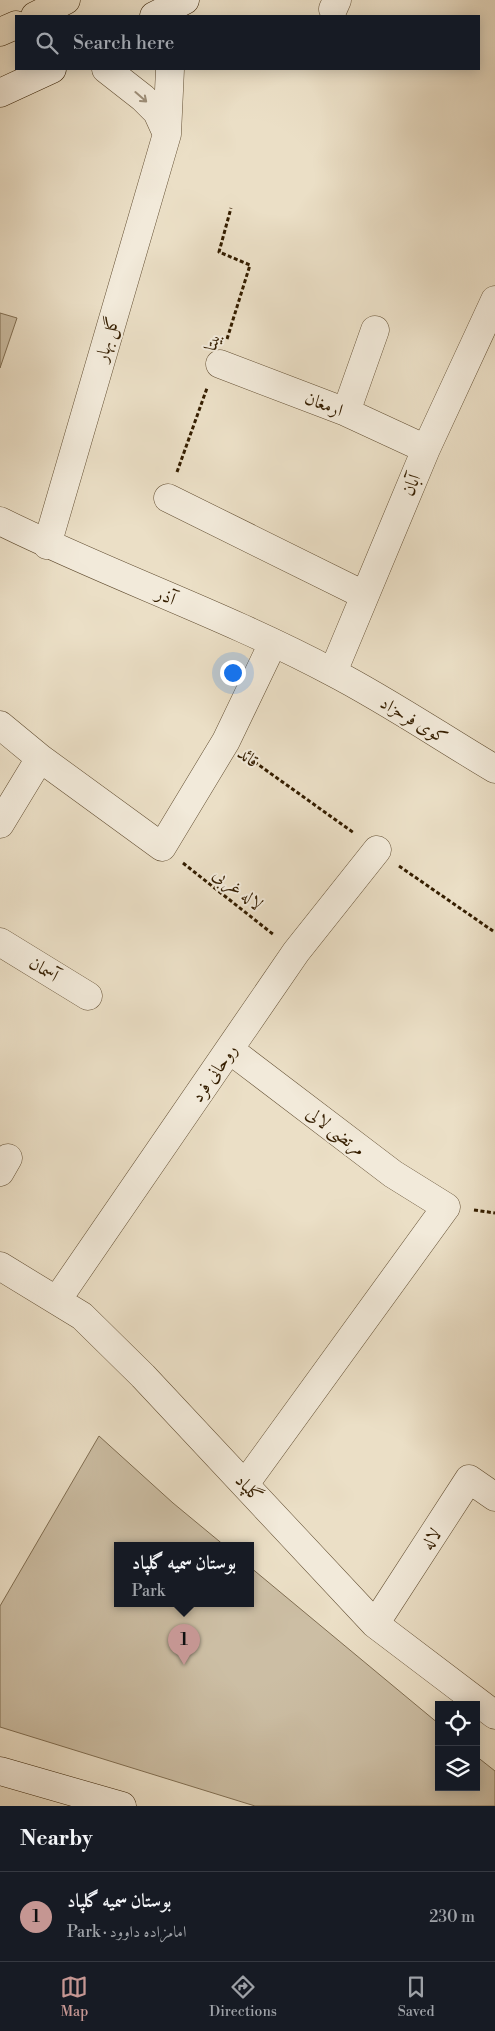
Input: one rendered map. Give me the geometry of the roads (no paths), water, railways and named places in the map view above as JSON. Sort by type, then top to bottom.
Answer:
[{"type":"highway","points":[[36,15],[66,0]]},
{"type":"highway","points":[[0,32],[15,26]]},
{"type":"street","points":[[156,15],[187,0]]},
{"type":"street","points":[[182,15],[187,0]]},
{"type":"street","points":[[0,93],[50,70]]},
{"type":"street","points":[[107,70],[143,98],[157,112],[167,134]]},
{"type":"street","name":"گل بهار","points":[[48,545],[167,134],[170,70]]},
{"type":"street","name":"آبان","points":[[333,672],[426,449],[495,300]]},
{"type":"street","points":[[346,412],[375,330]]},
{"type":"street","name":"ارمغان","points":[[220,364],[346,412],[426,449]]},
{"type":"street","points":[[168,498],[364,595]]},
{"type":"street","name":"آذر","points":[[0,521],[48,545],[273,643],[333,672]]},
{"type":"street","name":"قائد","points":[[40,758],[162,847],[226,741],[273,643]]},
{"type":"street","name":"کوی فرحزاد","points":[[333,672],[495,769]]},
{"type":"street","points":[[0,725],[40,758],[0,824]]},
{"type":"street","name":"روحانی فرد","points":[[57,1300],[296,952],[376,850]]},
{"type":"street","name":"آسمان","points":[[0,942],[88,996]]},
{"type":"street","name":"مرتضی لالی","points":[[230,1050],[393,1174],[446,1206],[245,1484]]},
{"type":"street","name":"گلپاد","points":[[0,1266],[82,1316],[143,1376],[376,1624],[495,1715]]},
{"type":"street","name":"لاله","points":[[376,1624],[469,1479],[495,1497]]},
{"type":"street","points":[[0,1771],[122,1806]]},
{"type":"place","name":"بوستان سمیه گلپاد","points":[[184,1665]]}]
